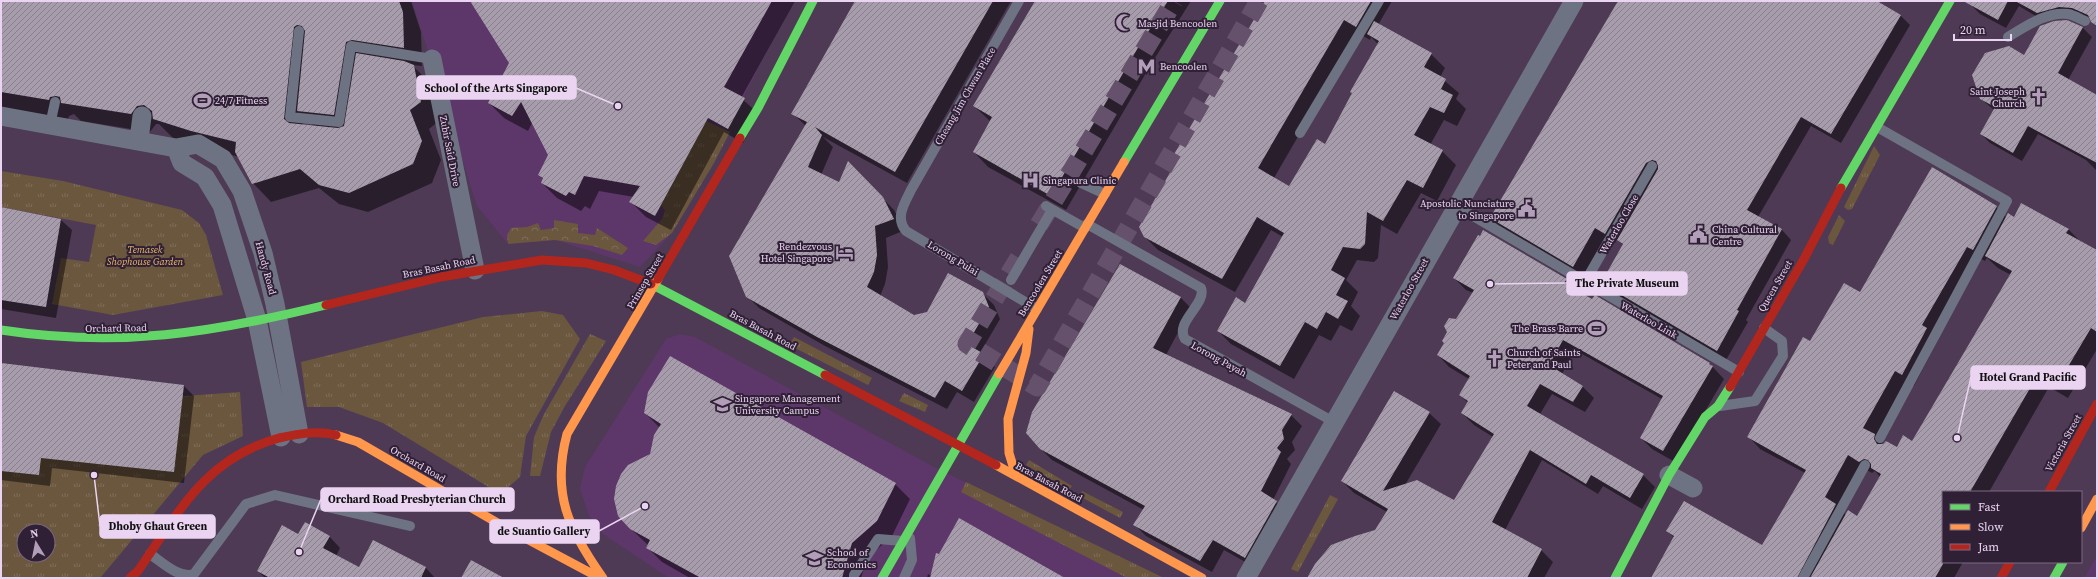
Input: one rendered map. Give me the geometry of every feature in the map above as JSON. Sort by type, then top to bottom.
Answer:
[{"type":"main road","name":"Prinsep Street","points":[[603,578],[586,555],[569,518],[561,495],[560,453],[567,434],[758,108],[813,1]]},
{"type":"main road","name":"Bencoolen Street","points":[[882,578],[1029,322],[1220,1]]},
{"type":"main road","name":"Queen Street","points":[[1615,578],[1669,475],[1705,417],[1718,406],[1739,372],[1804,259],[1828,210],[1950,1]]},
{"type":"main road","name":"Bras Basah Road","points":[[278,316],[475,270],[542,260],[595,265],[622,272],[655,285],[1016,476],[1202,578]]},
{"type":"main road","name":"Orchard Road","points":[[1,330],[35,336],[84,340],[146,339],[206,330],[278,316]]},
{"type":"main road","points":[[1016,476],[1009,453],[1007,434],[1008,419],[1026,353],[1029,322]]},
{"type":"main road","name":"Victoria Street","points":[[2050,491],[2097,404]]},
{"type":"main road","name":"Orchard Road","points":[[130,578],[138,571],[200,483],[214,468],[253,445],[318,431],[336,433],[358,442],[508,528],[600,578]]},
{"type":"main road","points":[[2082,526],[2097,499]]},
{"type":"main road","points":[[2001,578],[2009,563]]},
{"type":"main road","points":[[2054,578],[2062,563]]},
{"type":"street","name":"Waterloo Street","points":[[1246,578],[1456,206],[1574,1]]},
{"type":"street","name":"Zubir Said Drive","points":[[432,59],[475,270]]},
{"type":"street","name":"Handy Road","points":[[1,116],[139,140],[176,148],[198,144],[223,159],[242,191],[263,253],[278,316],[290,436]]},
{"type":"street","points":[[139,140],[142,116]]},
{"type":"street","points":[[176,148],[182,163],[205,176],[222,205],[290,436]]},
{"type":"street","points":[[1669,475],[1693,488]]},
{"type":"lane","name":"Cheang Jim Chwan Place","points":[[910,190],[1019,1]]},
{"type":"lane","points":[[1300,133],[1379,1]]},
{"type":"lane","points":[[2008,37],[2037,20],[2057,14],[2068,14],[2085,21]]},
{"type":"lane","name":"Zubir Said Drive","points":[[299,31],[290,118],[339,122],[351,46],[432,59]]},
{"type":"lane","points":[[50,125],[55,102]]},
{"type":"lane","points":[[1877,127],[1968,184],[2007,201],[1880,438]]},
{"type":"lane","name":"Waterloo Close","points":[[1585,282],[1652,166]]},
{"type":"lane","points":[[1081,183],[1105,194]]},
{"type":"lane","name":"Lorong Pulai","points":[[910,190],[900,216],[902,227],[906,231],[1037,309]]},
{"type":"lane","name":"Waterloo Link","points":[[1456,206],[1739,372]]},
{"type":"lane","points":[[1011,280],[1049,208],[1086,226]]},
{"type":"lane","name":"Lorong Payah","points":[[1086,226],[1201,288],[1201,296],[1183,327],[1183,335],[1185,339],[1334,422]]},
{"type":"lane","points":[[1718,406],[1754,401],[1772,376],[1783,356],[1782,341],[1764,328]]},
{"type":"lane","points":[[1803,578],[1865,465]]},
{"type":"lane","points":[[150,554],[181,574],[188,576],[194,574],[246,504],[275,495],[410,526]]},
{"type":"lane","points":[[904,578],[912,560],[909,532]]},
{"type":"lane","points":[[854,578],[854,575],[878,539],[903,541]]},
{"type":"shaded area","points":[[412,1],[794,1],[672,233],[640,267],[555,240],[508,244],[477,206]]},
{"type":"shaded area","name":"Singapore Management University Campus","points":[[680,334],[695,337],[936,468],[1164,578],[669,578],[603,534],[589,516],[580,488],[585,467],[666,339]]},
{"type":"shaded area","points":[[2097,556],[2097,578],[2084,578]]},
{"type":"green space","points":[[706,121],[730,132],[714,163],[672,233],[656,245],[643,241],[662,219],[665,211],[661,205]]},
{"type":"green space","points":[[1874,146],[1880,155],[1852,209],[1848,210],[1844,207]]},
{"type":"green space","name":"Temasek Shophouse Garden","points":[[1,171],[63,181],[182,210],[199,223],[206,235],[223,295],[113,315],[52,304],[61,258],[89,262],[96,225],[1,207]]},
{"type":"green space","points":[[1839,215],[1845,221],[1833,245],[1829,243],[1828,237]]},
{"type":"green space","points":[[554,220],[578,224],[578,233],[595,235],[597,228],[628,248],[622,255],[593,246],[555,240],[508,244],[507,235],[511,228],[527,227],[538,223],[541,230],[554,228]]},
{"type":"green space","points":[[542,311],[563,315],[580,339],[526,436],[520,477],[500,494],[383,423],[339,407],[307,407],[301,362],[483,317]]},
{"type":"green space","points":[[590,334],[606,341],[565,406],[551,432],[540,476],[530,476],[534,437],[544,414]]},
{"type":"green space","points":[[794,337],[872,378],[868,385],[789,345]]},
{"type":"green space","points":[[1,363],[58,371],[129,400],[240,392],[243,436],[203,455],[101,577],[1,578]]},
{"type":"green space","points":[[904,393],[928,405],[925,412],[899,401]]},
{"type":"green space","points":[[1029,460],[1072,486],[1069,490],[1026,465]]},
{"type":"green space","points":[[966,482],[1164,578],[1127,578],[961,492]]},
{"type":"green space","points":[[1082,491],[1123,512],[1120,518],[1079,496]]},
{"type":"green space","points":[[1330,495],[1338,499],[1298,572],[1291,569]]},
{"type":"building","points":[[1,1],[399,1],[403,12],[404,48],[352,40],[346,42],[334,115],[297,111],[305,31],[302,26],[297,25],[294,27],[284,119],[289,123],[338,128],[344,126],[356,53],[404,61],[414,65],[421,102],[410,110],[422,141],[413,164],[349,193],[319,185],[300,169],[252,184],[235,152],[236,142],[191,131],[153,119],[152,111],[144,105],[137,106],[131,114],[61,103],[60,97],[56,96],[50,97],[49,100],[1,92]]},
{"type":"building","points":[[470,1],[772,1],[724,87],[745,98],[728,129],[708,118],[655,216],[629,202],[640,186],[584,176],[575,195],[569,192],[566,196],[541,183],[543,178],[538,175],[548,155],[521,102],[512,116],[488,103],[509,63]]},
{"type":"building","points":[[855,1],[993,1],[895,172],[815,127],[822,135],[808,167],[839,182],[848,161],[883,197],[894,219],[875,226],[877,255],[874,272],[867,287],[914,315],[927,312],[948,273],[983,292],[989,307],[967,344],[984,354],[962,391],[945,381],[935,398],[817,337],[746,297],[729,256],[807,122],[791,114]]},
{"type":"building","points":[[1035,1],[1168,1],[1139,46],[1051,196],[973,152],[992,117],[973,106]]},
{"type":"building","points":[[1265,1],[1371,1],[1356,27],[1344,20],[1258,168],[1289,186],[1317,139],[1325,144],[1352,93],[1350,92],[1379,41],[1367,34],[1374,21],[1432,53],[1424,67],[1446,79],[1441,89],[1453,95],[1444,113],[1430,107],[1414,135],[1443,150],[1423,188],[1407,180],[1383,221],[1367,212],[1365,244],[1360,249],[1343,247],[1331,270],[1345,278],[1336,295],[1348,301],[1338,319],[1326,312],[1317,329],[1305,322],[1280,366],[1217,331],[1236,297],[1245,303],[1284,233],[1257,217],[1222,279],[1144,237],[1139,227],[1172,169],[1167,166]]},
{"type":"building","points":[[1618,1],[1877,1],[1901,15],[1831,134],[1801,117],[1747,210],[1782,229],[1737,310],[1739,311],[1717,351],[1601,283],[1623,244],[1617,240],[1658,169],[1656,161],[1652,160],[1646,163],[1605,234],[1595,228],[1573,267],[1490,218]]},
{"type":"building","points":[[1963,1],[2008,1],[1998,20]]},
{"type":"building","points":[[2015,1],[2097,1],[2097,26],[2091,22],[2088,15],[2072,8],[2059,7],[2037,13]]},
{"type":"building","name":"Saint Joseph Church","points":[[2067,20],[2083,27],[2058,73],[2097,95],[2097,163],[2028,126],[2013,153],[1980,134],[1995,107],[1980,99],[1972,75],[1985,53],[2009,46],[2024,55],[2040,26],[2054,21]]},
{"type":"building","points":[[1932,167],[1997,206],[1973,250],[1967,247],[1922,325],[1927,328],[1902,375],[1895,371],[1863,428],[1875,434],[1874,439],[1877,444],[1883,444],[1886,441],[1897,447],[1903,435],[1912,441],[2012,271],[1985,256],[2008,213],[2014,217],[2021,203],[2069,229],[2066,233],[2097,250],[2097,332],[2091,328],[2056,387],[2037,376],[1971,491],[1942,491],[1943,564],[1935,578],[1810,578],[1848,510],[1857,516],[1881,474],[1871,468],[1871,464],[1868,460],[1864,459],[1859,462],[1848,455],[1825,497],[1836,504],[1797,578],[1651,578],[1674,536],[1666,531],[1684,501],[1762,545],[1806,470],[1747,437],[1803,337],[1810,341],[1844,283],[1860,292]]},
{"type":"building","points":[[1,207],[61,219],[46,307],[1,300]]},
{"type":"building","points":[[1483,230],[1567,279],[1564,283],[1592,299],[1595,295],[1713,366],[1663,451],[1640,438],[1663,396],[1563,340],[1549,365],[1583,386],[1573,402],[1540,384],[1527,406],[1644,474],[1630,498],[1591,475],[1586,484],[1530,450],[1492,522],[1542,549],[1527,578],[1307,578],[1315,564],[1331,545],[1375,530],[1388,509],[1341,481],[1394,391],[1430,412],[1383,491],[1417,480],[1454,500],[1494,434],[1461,413],[1468,401],[1459,395],[1470,376],[1437,355],[1444,343],[1442,341],[1447,332],[1444,326],[1449,318],[1456,319],[1474,290],[1453,278],[1478,235],[1480,236]]},
{"type":"building","points":[[1120,264],[1181,297],[1153,348],[1292,414],[1282,430],[1284,439],[1277,448],[1281,452],[1261,491],[1277,501],[1245,558],[1213,540],[1200,561],[1133,525],[1145,506],[1040,449],[1026,433],[1032,412]]},
{"type":"building","points":[[670,356],[896,483],[877,521],[852,543],[842,578],[701,578],[646,548],[650,540],[630,529],[618,516],[614,499],[616,486],[621,474],[628,465],[650,454],[654,435],[661,424],[644,413],[648,392]]},
{"type":"building","points":[[1,363],[184,385],[174,472],[41,458],[39,475],[1,471]]},
{"type":"building","points":[[959,518],[1065,578],[930,578],[936,553],[939,554]]},
{"type":"building","points":[[305,522],[330,536],[323,548],[359,567],[373,540],[426,567],[421,578],[270,578],[257,571],[282,525],[298,534]]},
{"type":"building","points":[[471,560],[504,578],[461,578]]},
{"type":"tunnel","points":[[1039,225],[1174,1]]},
{"type":"tunnel","points":[[1019,258],[967,344],[1037,387],[1259,1]]},
{"type":"traffic: fast","points":[[740,138],[758,108],[813,1]]},
{"type":"traffic: fast","points":[[1124,162],[1220,1]]},
{"type":"traffic: fast","points":[[1841,188],[1950,1]]},
{"type":"traffic: fast","points":[[651,284],[825,375]]},
{"type":"traffic: fast","points":[[1,330],[86,338],[165,335],[244,323],[326,305]]},
{"type":"traffic: fast","points":[[882,578],[999,374]]},
{"type":"traffic: fast","points":[[1615,578],[1669,475],[1705,417],[1718,406],[1730,387]]},
{"type":"traffic: fast","points":[[2054,578],[2062,563]]},
{"type":"traffic: slow","points":[[999,374],[1124,162]]},
{"type":"traffic: slow","points":[[603,578],[581,544],[572,527],[566,510],[562,493],[561,475],[563,455],[567,434],[658,279]]},
{"type":"traffic: slow","points":[[1016,476],[1009,453],[1008,419],[1026,353],[1029,329]]},
{"type":"traffic: slow","points":[[336,435],[358,442],[508,529],[600,578]]},
{"type":"traffic: slow","points":[[996,465],[1202,578]]},
{"type":"traffic: slow","points":[[2082,526],[2097,499]]},
{"type":"traffic: jam","points":[[658,279],[740,138]]},
{"type":"traffic: jam","points":[[1730,387],[1804,259],[1841,188]]},
{"type":"traffic: jam","points":[[326,305],[441,277],[542,260],[586,263],[614,270],[651,284]]},
{"type":"traffic: jam","points":[[825,375],[996,465]]},
{"type":"traffic: jam","points":[[2050,491],[2097,404]]},
{"type":"traffic: jam","points":[[130,578],[138,571],[181,508],[196,490],[213,473],[232,459],[253,447],[279,438],[314,433],[336,435]]},
{"type":"traffic: jam","points":[[2001,578],[2009,563]]},
{"type":"place","name":"Masjid Bencoolen","points":[[1125,23]]},
{"type":"place","name":"Bencoolen","points":[[1147,66]]},
{"type":"place","name":"Saint Joseph Church","points":[[2038,97]]},
{"type":"place","name":"24/7 Fitness","points":[[202,100]]},
{"type":"place","name":"School of the Arts Singapore","points":[[618,106]]},
{"type":"place","name":"Singapura Clinic","points":[[1030,180]]},
{"type":"place","name":"Apostolic Nunciature to Singapore","points":[[1527,209]]},
{"type":"place","name":"China Cultural Centre","points":[[1699,235]]},
{"type":"place","name":"Rendezvous Hotel Singapore","points":[[845,252]]},
{"type":"place","name":"The Private Museum","points":[[1490,284]]},
{"type":"place","name":"The Brass Barre","points":[[1596,328]]},
{"type":"place","name":"Church of Saints Peter and Paul","points":[[1494,358]]},
{"type":"place","name":"Singapore Management University Campus","points":[[722,404]]},
{"type":"place","name":"Hotel Grand Pacific","points":[[1957,438]]},
{"type":"place","name":"Dhoby Ghaut Green","points":[[94,475]]},
{"type":"place","name":"de Suantio Gallery","points":[[645,506]]},
{"type":"place","name":"Orchard Road Presbyterian Church","points":[[299,552]]},
{"type":"place","name":"School of Economics","points":[[814,558]]}]
